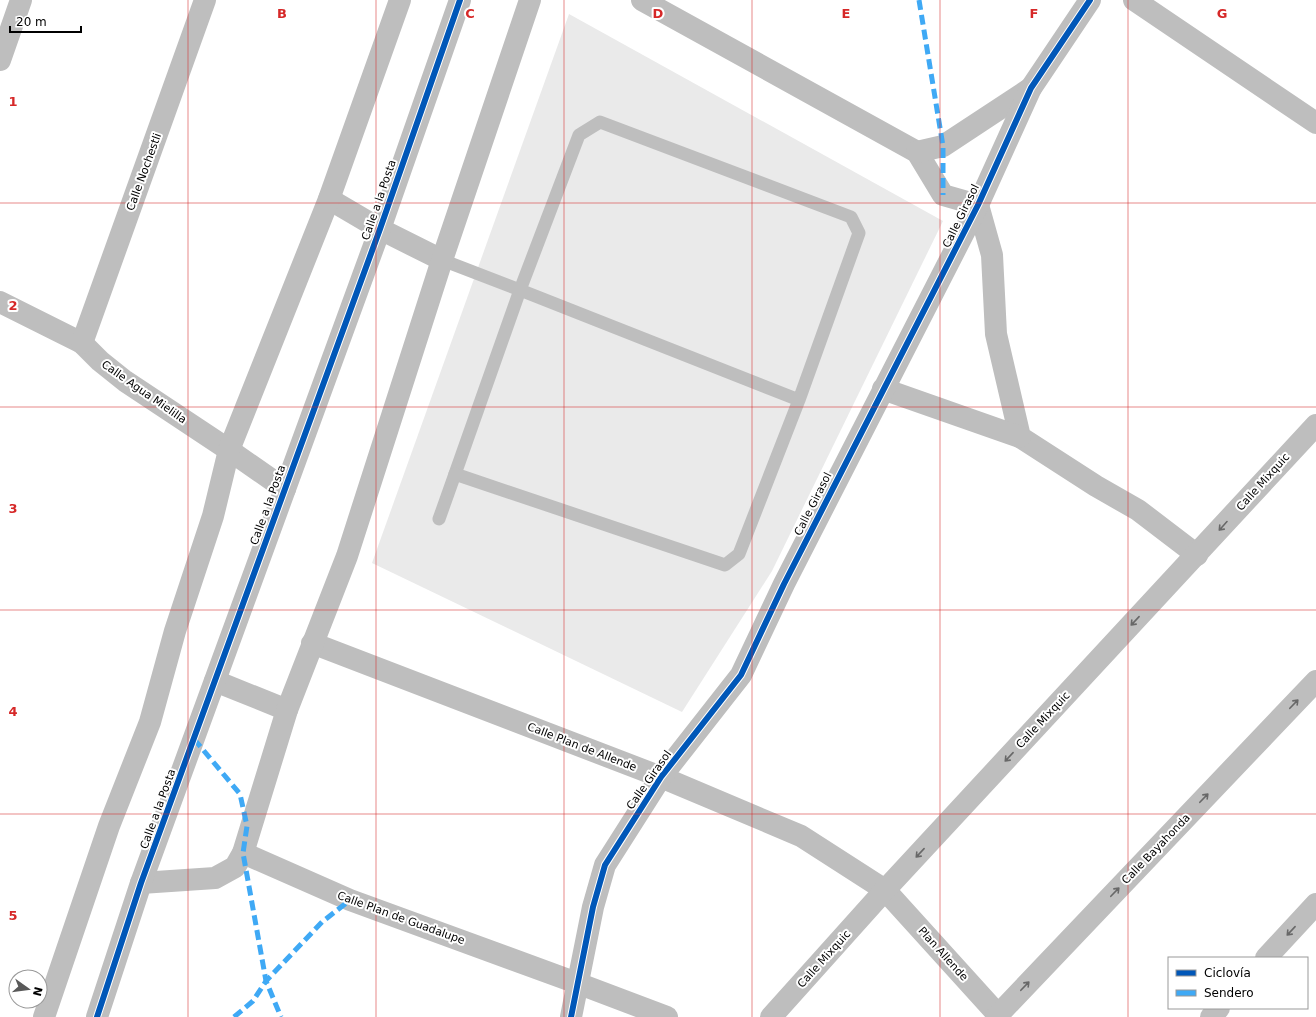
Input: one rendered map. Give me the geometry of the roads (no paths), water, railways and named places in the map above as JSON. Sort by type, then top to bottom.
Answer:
[{"type":"street","points":[[0,60],[21,0]]},
{"type":"street","name":"Calle Nochestli","points":[[82,343],[205,0]]},
{"type":"street","points":[[44,1017],[109,826],[150,722],[175,631],[213,516],[229,450],[329,199],[400,0]]},
{"type":"street","name":"Calle a la Posta","points":[[97,1017],[141,883],[380,228],[460,0]]},
{"type":"street","points":[[141,883],[215,878],[235,867],[243,853],[287,710],[346,556],[442,260],[530,0]]},
{"type":"street","points":[[642,0],[917,152],[943,194],[978,205],[992,256],[996,334],[1020,437]]},
{"type":"street","name":"Calle Girasol","points":[[571,1017],[593,907],[605,865],[661,777],[741,675],[784,584],[978,205],[1030,88],[1090,0]]},
{"type":"street","points":[[1134,0],[1316,123]]},
{"type":"street","points":[[917,152],[944,146],[1030,88]]},
{"type":"street","points":[[329,199],[380,228],[442,260]]},
{"type":"street","name":"Calle Agua Mielilla","points":[[0,302],[82,343],[100,362],[125,381],[285,489]]},
{"type":"street","points":[[883,389],[1020,437],[1096,486],[1138,510],[1196,555]]},
{"type":"street","name":"Calle Mixquic","points":[[771,1017],[885,890],[1316,425]]},
{"type":"street","name":"Calle Plan de Allende","points":[[312,643],[661,777],[801,836],[885,890]]},
{"type":"street","points":[[215,681],[287,710]]},
{"type":"street","name":"Calle Bayahonda","points":[[998,1016],[1316,681]]},
{"type":"street","name":"Calle Plan de Guadalupe","points":[[243,853],[350,900],[667,1017]]},
{"type":"street","name":"Plan Allende","points":[[885,890],[998,1016]]},
{"type":"street","points":[[1267,957],[1316,904]]},
{"type":"street","points":[[1211,1017],[1218,1009]]},
{"type":"lane","points":[[439,519],[520,290],[579,135],[600,122],[851,217],[859,233],[799,400],[739,554],[725,565],[455,474]]},
{"type":"lane","points":[[442,260],[799,400]]}]
